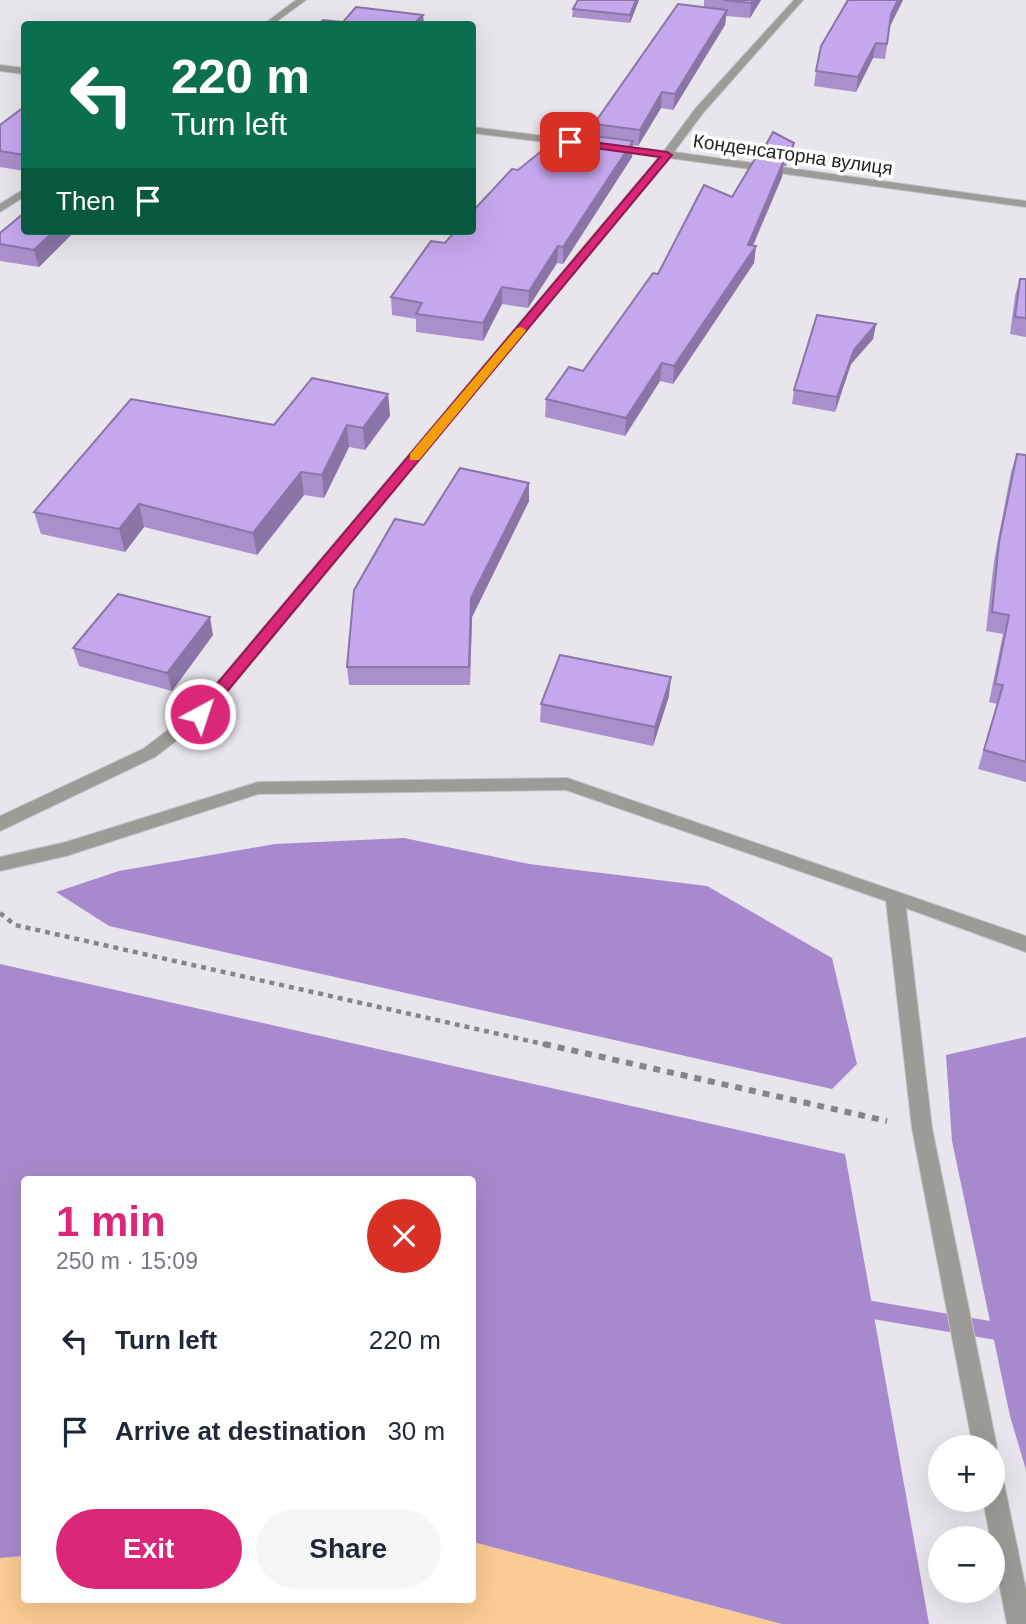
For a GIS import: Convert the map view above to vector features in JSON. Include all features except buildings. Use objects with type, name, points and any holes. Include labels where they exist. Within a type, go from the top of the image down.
[{"type":"street","points":[[272,21],[302,0]]},
{"type":"street","points":[[0,824],[149,753],[200,714],[667,155],[699,111],[799,0]]},
{"type":"street","points":[[0,68],[21,72]]},
{"type":"street","points":[[476,131],[589,145]]},
{"type":"street","name":"Конденсаторна вулиця","points":[[602,146],[1026,204]]},
{"type":"street","points":[[0,209],[21,194]]},
{"type":"street","points":[[0,864],[66,849],[258,788],[566,784],[1026,944]]},
{"type":"street","points":[[895,897],[922,1128],[983,1435]]},
{"type":"street","points":[[998,1512],[1020,1624]]},
{"type":"path","points":[[0,913],[15,925],[922,1128]]},
{"type":"shaded area","points":[[404,838],[529,864],[707,886],[832,958],[857,1064],[832,1089],[109,926],[56,892],[119,871],[275,844]]},
{"type":"shaded area","points":[[0,964],[845,1154],[929,1624],[782,1624],[476,1543],[476,1176],[21,1176],[21,1556],[0,1558]]},
{"type":"shaded area","points":[[1026,1037],[1026,1470],[1010,1416],[952,1141],[946,1055]]},
{"type":"shaded area","points":[[476,1543],[782,1624],[0,1624],[0,1558],[21,1556],[21,1603],[476,1603]]},
{"type":"waterway","points":[[855,1307],[1026,1336]]},
{"type":"slow traffic","points":[[415,457],[521,330]]},
{"type":"route","points":[[200,714],[667,155],[570,142]]}]
